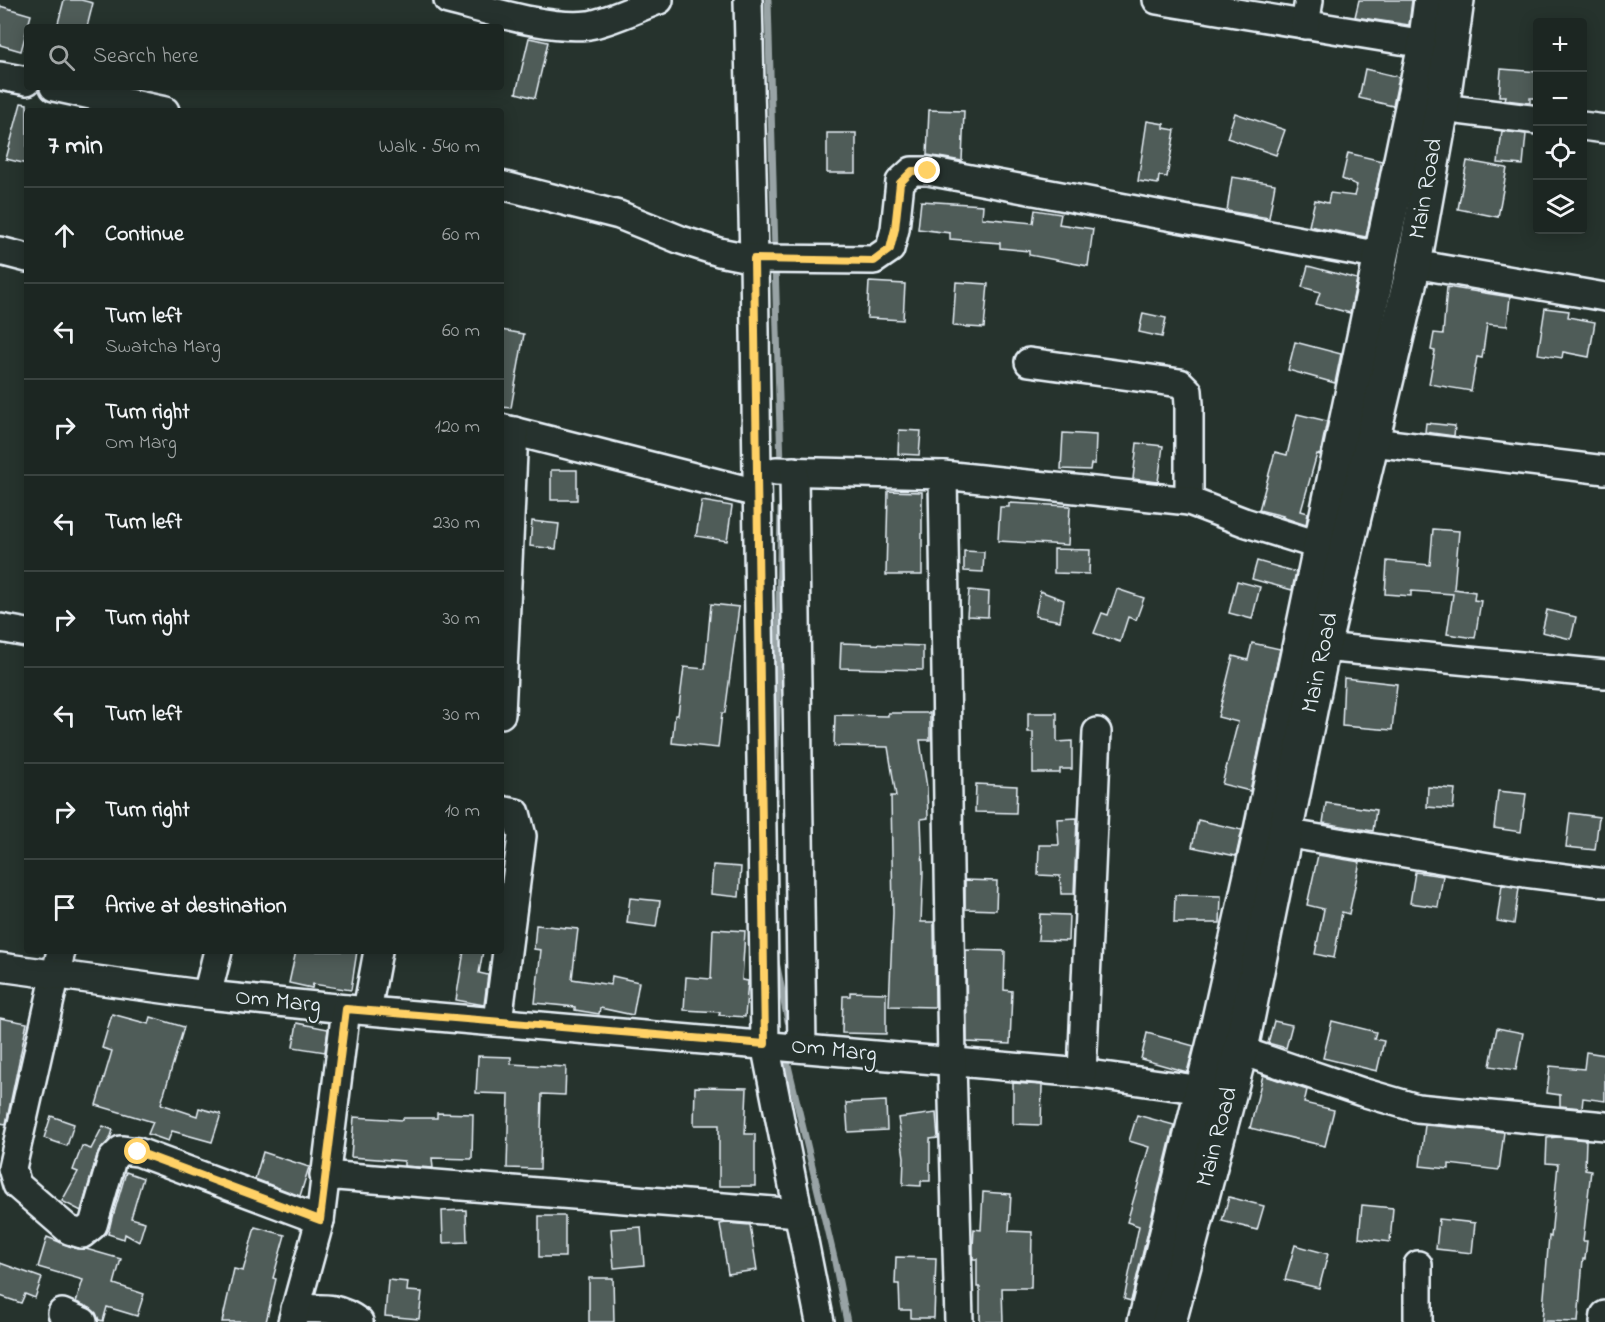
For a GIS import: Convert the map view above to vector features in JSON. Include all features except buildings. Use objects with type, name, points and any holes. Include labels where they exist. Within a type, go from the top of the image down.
[{"type":"main road","name":"Main Road","points":[[1169,1322],[1274,832],[1323,647],[1414,264],[1442,108],[1438,46],[1431,0]]},
{"type":"main road","name":"Main Road","points":[[1274,832],[1321,546],[1381,256],[1438,46],[1457,0]]},
{"type":"main road","name":"Main Road","points":[[1145,1322],[1203,1090],[1228,1046]]},
{"type":"street","points":[[448,0],[547,24],[569,26],[591,25],[659,0]]},
{"type":"street","points":[[748,0],[754,259],[773,475],[802,1048]]},
{"type":"street","points":[[1157,0],[1307,12],[1438,46]]},
{"type":"street","points":[[0,76],[24,80]]},
{"type":"street","points":[[68,90],[151,108]]},
{"type":"street","points":[[1442,108],[1533,119]]},
{"type":"street","points":[[1587,127],[1605,129]]},
{"type":"street","points":[[504,185],[619,215],[681,240],[719,252],[754,259],[874,261],[890,249],[895,229],[900,183],[912,171],[928,171],[1381,256]]},
{"type":"street","points":[[0,252],[24,257]]},
{"type":"street","points":[[1414,264],[1605,297]]},
{"type":"street","points":[[1029,362],[1180,383],[1188,391],[1189,404],[1189,501]]},
{"type":"street","points":[[504,592],[508,429],[773,475],[943,475],[1189,501],[1244,522],[1321,546]]},
{"type":"street","points":[[1373,442],[1605,470]]},
{"type":"street","points":[[773,475],[765,1044],[820,1322]]},
{"type":"street","points":[[943,475],[958,1322]]},
{"type":"street","points":[[0,628],[24,632]]},
{"type":"street","points":[[1323,647],[1605,674]]},
{"type":"street","points":[[1082,1073],[1097,732]]},
{"type":"street","points":[[498,1021],[522,836],[516,813],[504,811]]},
{"type":"street","points":[[1274,832],[1526,873],[1605,883]]},
{"type":"street","points":[[207,994],[217,954]]},
{"type":"street","points":[[359,1322],[342,1311],[333,1309],[293,1315],[320,1220],[324,1175],[357,1009],[377,954]]},
{"type":"street","points":[[59,962],[12,1168],[16,1185],[69,1230],[82,1234],[93,1225],[112,1159],[121,1150],[138,1152],[320,1220]]},
{"type":"street","name":"Om Marg","points":[[0,967],[59,962],[207,994],[1082,1073],[1203,1090]]},
{"type":"street","points":[[1228,1046],[1362,1092],[1417,1108],[1605,1125]]},
{"type":"street","points":[[324,1175],[799,1213]]},
{"type":"street","points":[[1418,1265],[1418,1322]]},
{"type":"street","points":[[1604,1322],[1605,1315]]},
{"type":"waterway","points":[[768,0],[775,252]]},
{"type":"waterway","points":[[775,263],[781,465]]},
{"type":"waterway","points":[[775,804],[781,509]]},
{"type":"waterway","points":[[776,962],[788,1021]]},
{"type":"waterway","points":[[786,1057],[847,1322]]},
{"type":"route","points":[[138,1152],[320,1220],[346,1009],[765,1044],[754,259],[874,261],[890,249],[895,229],[900,183],[912,171],[928,171]]}]
